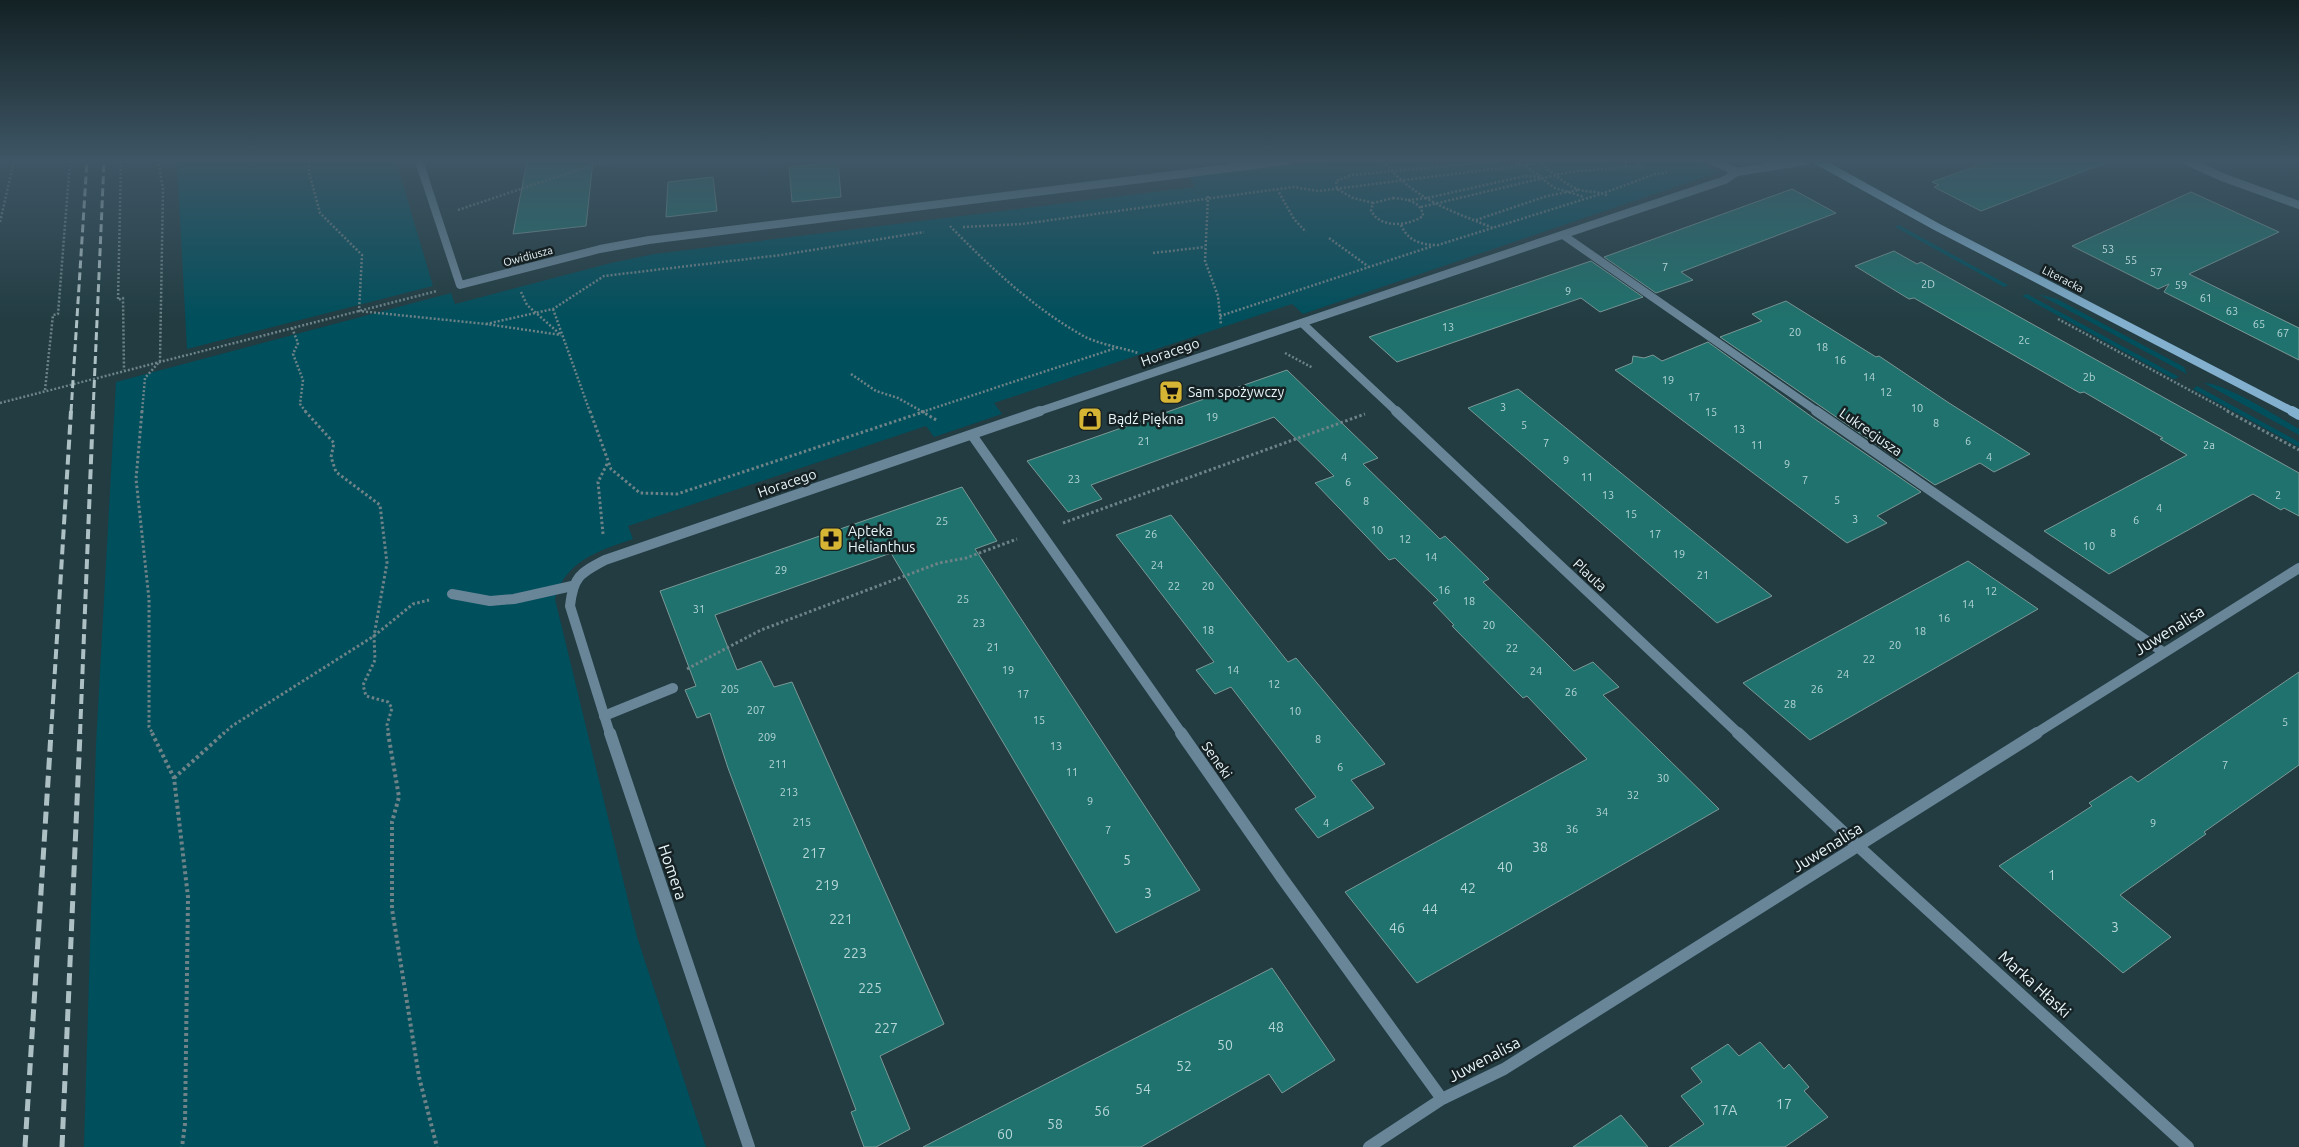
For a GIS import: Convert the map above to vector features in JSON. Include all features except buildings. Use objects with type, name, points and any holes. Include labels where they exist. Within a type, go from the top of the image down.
[{"type":"street","points":[[435,215],[460,285]]},
{"type":"street","name":"Owidiusza","points":[[460,285],[600,249],[649,240],[852,215]]},
{"type":"street","name":"Horacego","points":[[572,586],[586,570],[605,560],[1238,343],[1622,215]]},
{"type":"street","name":"Literacka","points":[[1918,215],[2040,280],[2218,370],[2299,415]]},
{"type":"street","name":"Lukrecjusza","points":[[1563,235],[2163,652]]},
{"type":"street","name":"Plauta","points":[[1302,323],[1859,847]]},
{"type":"street","name":"Seneki","points":[[972,435],[1282,878],[1442,1099]]},
{"type":"street","name":"Juwenalisa","points":[[1369,1147],[1442,1099],[1504,1069],[2299,568]]},
{"type":"street","points":[[452,594],[490,601],[514,599],[572,586]]},
{"type":"street","name":"Homera","points":[[572,586],[570,606],[604,716],[748,1147]]},
{"type":"street","points":[[604,716],[673,688]]},
{"type":"street","name":"Marka Hłaski","points":[[1859,847],[2188,1147]]},
{"type":"path","points":[[45,390],[53,315],[58,314],[66,215]]},
{"type":"path","points":[[120,215],[118,300],[124,298],[124,370]]},
{"type":"path","points":[[163,215],[160,361],[145,378],[136,479],[149,599],[149,727],[174,778],[188,897],[185,1124],[182,1147]]},
{"type":"path","points":[[321,215],[362,256],[359,311]]},
{"type":"path","points":[[436,218],[446,215]]},
{"type":"path","points":[[942,215],[942,219],[991,268],[1035,303],[1081,335],[1175,365]]},
{"type":"path","points":[[941,229],[1022,224],[1090,215]]},
{"type":"path","points":[[1207,215],[1205,261],[1218,296],[1220,324],[1238,343]]},
{"type":"path","points":[[1291,215],[1306,232]]},
{"type":"path","points":[[1374,215],[1376,218],[1389,224],[1401,225],[1419,220],[1422,215]]},
{"type":"path","points":[[1462,215],[1492,227],[1522,249]]},
{"type":"path","points":[[1476,220],[1492,215]]},
{"type":"path","points":[[1220,316],[1530,215]]},
{"type":"path","points":[[1401,225],[1408,237],[1413,241],[1438,245]]},
{"type":"path","points":[[486,324],[536,311],[553,309],[604,276],[781,256],[932,231]]},
{"type":"path","points":[[1329,238],[1370,267]]},
{"type":"path","points":[[1153,252],[1205,247]]},
{"type":"path","points":[[512,272],[527,305],[561,335]]},
{"type":"path","points":[[0,403],[460,285]]},
{"type":"path","points":[[553,309],[611,469],[640,493],[677,494],[1119,347]]},
{"type":"path","points":[[359,311],[486,324],[561,335]]},
{"type":"path","points":[[292,328],[298,343],[293,354],[303,380],[300,404],[313,422],[326,431],[334,444],[330,457],[336,472],[380,505],[387,563],[374,636],[375,660],[363,685],[366,696],[388,702],[392,708],[387,725],[400,796],[392,822],[392,909],[419,1077],[438,1147]]},
{"type":"path","points":[[851,374],[876,391],[898,398],[924,411]]},
{"type":"path","points":[[605,560],[598,482],[608,462]]},
{"type":"path","points":[[174,778],[232,726],[374,636],[413,604],[452,594]]},
{"type":"shaded area","points":[[180,215],[412,215],[433,286],[187,349]]},
{"type":"shaded area","points":[[973,215],[1594,215],[1303,314],[1292,304],[994,403],[1002,414],[934,437],[926,426],[628,526],[633,539],[596,553],[575,566],[566,575],[555,599],[637,937],[706,1147],[84,1147],[96,745],[116,382],[451,293],[455,304],[611,263],[654,254]]},
{"type":"shaded area","points":[[1899,225],[2008,285],[2004,287],[1895,227]]},
{"type":"shaded area","points":[[2027,294],[2179,377],[2174,379],[2022,296]]},
{"type":"shaded area","points":[[2038,294],[2057,299],[2184,367],[2187,374]]},
{"type":"shaded area","points":[[2204,383],[2213,384],[2238,394],[2299,429],[2299,435]]},
{"type":"shaded area","points":[[2197,386],[2299,442],[2299,447],[2193,389]]},
{"type":"railway","points":[[71,412],[84,215]]},
{"type":"railway","points":[[93,412],[102,215]]},
{"type":"railway","points":[[51,734],[71,411]]},
{"type":"railway","points":[[80,734],[93,411]]},
{"type":"railway","points":[[25,1147],[51,733]]},
{"type":"railway","points":[[62,1147],[80,733]]},
{"type":"place","name":"Sam spożywczy","points":[[1171,392]]},
{"type":"place","name":"Bądź Piękna","points":[[1090,419]]},
{"type":"place","name":"Apteka Helianthus","points":[[831,539]]}]
